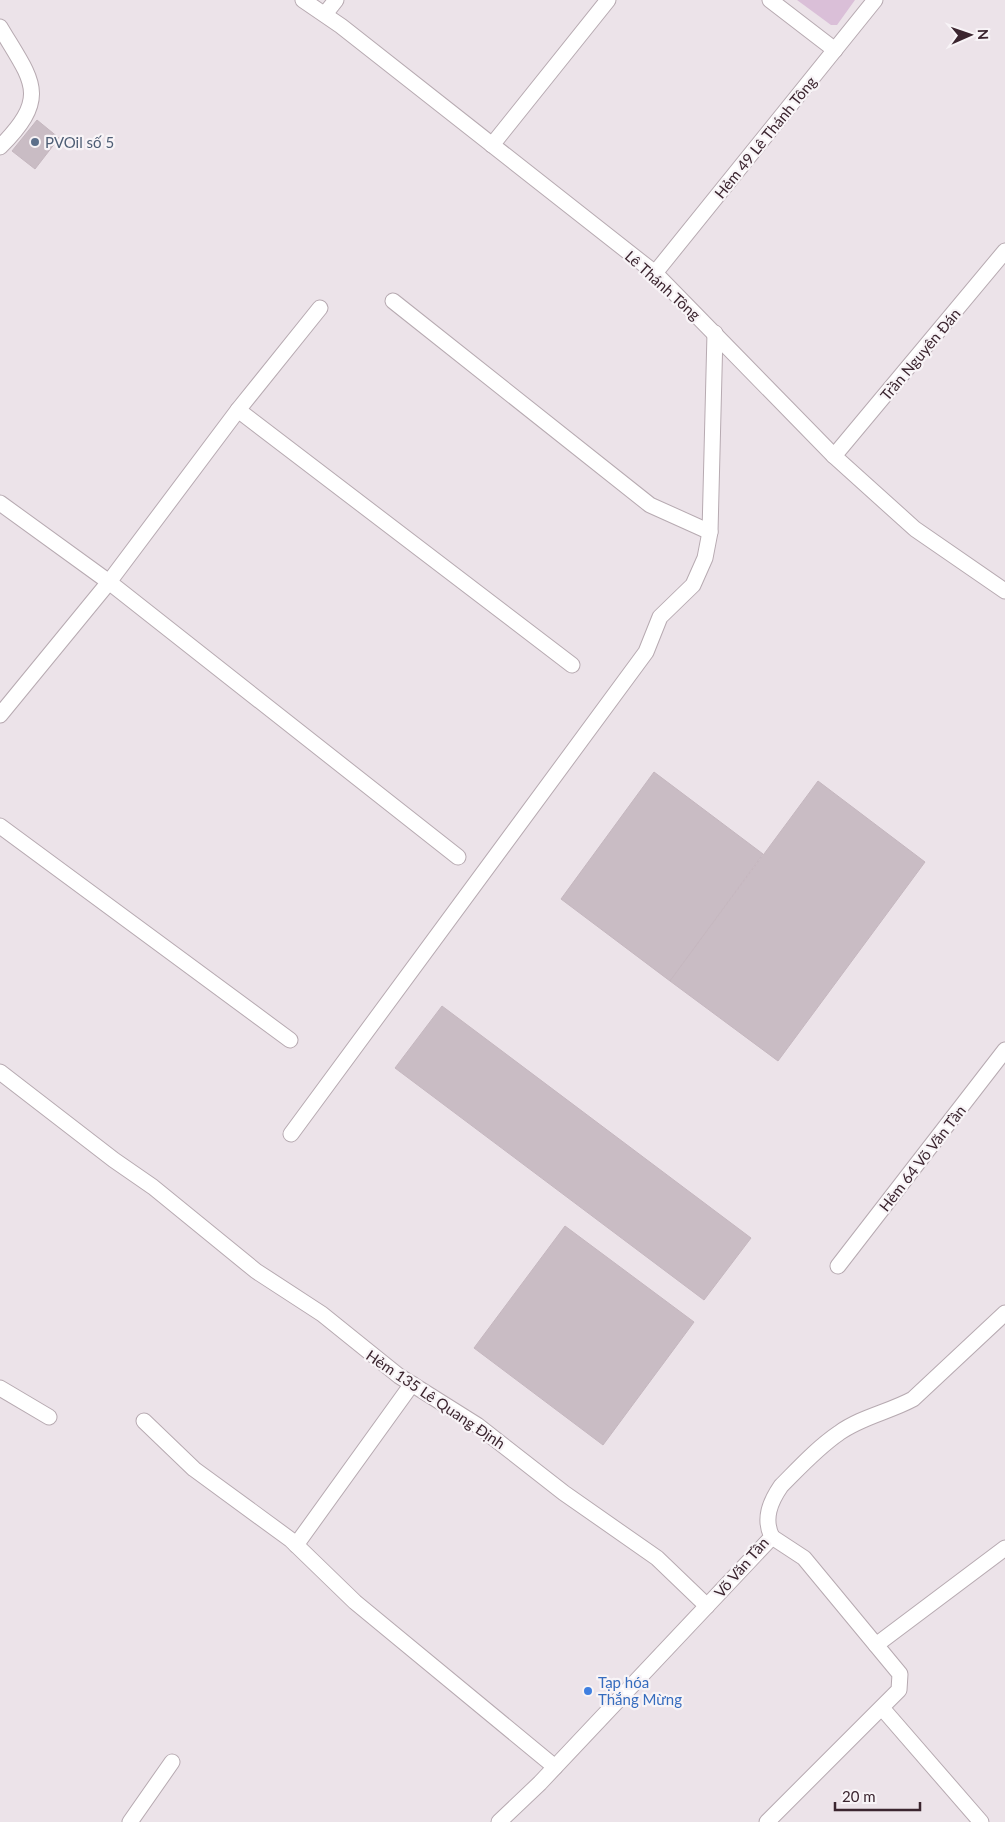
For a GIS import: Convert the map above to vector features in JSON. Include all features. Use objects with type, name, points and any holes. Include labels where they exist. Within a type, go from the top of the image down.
[{"type":"street","name":"Lê Thánh Tông","points":[[303,0],[325,14],[655,273],[834,456],[915,530],[1005,591]]},
{"type":"street","points":[[325,14],[336,0]]},
{"type":"street","points":[[492,145],[608,0]]},
{"type":"street","points":[[770,0],[835,50]]},
{"type":"street","name":"Hẻm 49 Lê Thánh Tông","points":[[655,273],[875,0]]},
{"type":"street","points":[[0,28],[33,88],[28,113],[0,147]]},
{"type":"street","name":"Trần Nguyên Đán","points":[[834,456],[1005,251]]},
{"type":"street","points":[[393,301],[650,505],[710,532]]},
{"type":"street","points":[[0,715],[109,582],[238,410],[320,308]]},
{"type":"street","points":[[291,1134],[646,652],[660,617],[694,585],[705,558],[710,532],[715,333]]},
{"type":"street","points":[[238,410],[572,665]]},
{"type":"street","points":[[0,503],[109,582],[458,857]]},
{"type":"street","points":[[0,826],[290,1040]]},
{"type":"street","name":"Hẻm 64 Võ Văn Tần","points":[[838,1266],[1005,1050]]},
{"type":"street","name":"Hẻm 135 Lê Quang Định","points":[[0,1072],[114,1160],[153,1187],[256,1271],[322,1314],[368,1354],[478,1425],[564,1493],[656,1558],[707,1606]]},
{"type":"street","name":"Võ Văn Tần","points":[[499,1822],[555,1767],[772,1537],[767,1528],[768,1514],[774,1497],[781,1486],[839,1432],[864,1419],[900,1406],[913,1399],[1005,1313]]},
{"type":"street","points":[[296,1544],[412,1384]]},
{"type":"street","points":[[0,1388],[49,1417]]},
{"type":"street","points":[[144,1421],[194,1468],[296,1544],[355,1602],[555,1767]]},
{"type":"street","points":[[767,1822],[899,1690],[900,1674],[804,1558],[772,1537]]},
{"type":"street","points":[[876,1645],[1005,1548]]},
{"type":"street","points":[[882,1708],[981,1822]]},
{"type":"street","points":[[130,1822],[172,1762]]},
{"type":"shaded area","points":[[797,0],[855,0],[837,25],[831,25]]},
{"type":"building","points":[[37,120],[59,138],[35,169],[12,151]]},
{"type":"building","points":[[654,772],[763,854],[670,981],[561,899]]},
{"type":"building","points":[[818,781],[925,862],[778,1061],[670,981]]},
{"type":"building","points":[[442,1006],[751,1238],[704,1300],[395,1068]]},
{"type":"building","points":[[565,1226],[694,1322],[603,1445],[474,1348]]},
{"type":"place","name":"PVOil số 5","points":[[35,142]]},
{"type":"place","name":"Tạp hóa Thắng Mừng","points":[[588,1691]]}]
